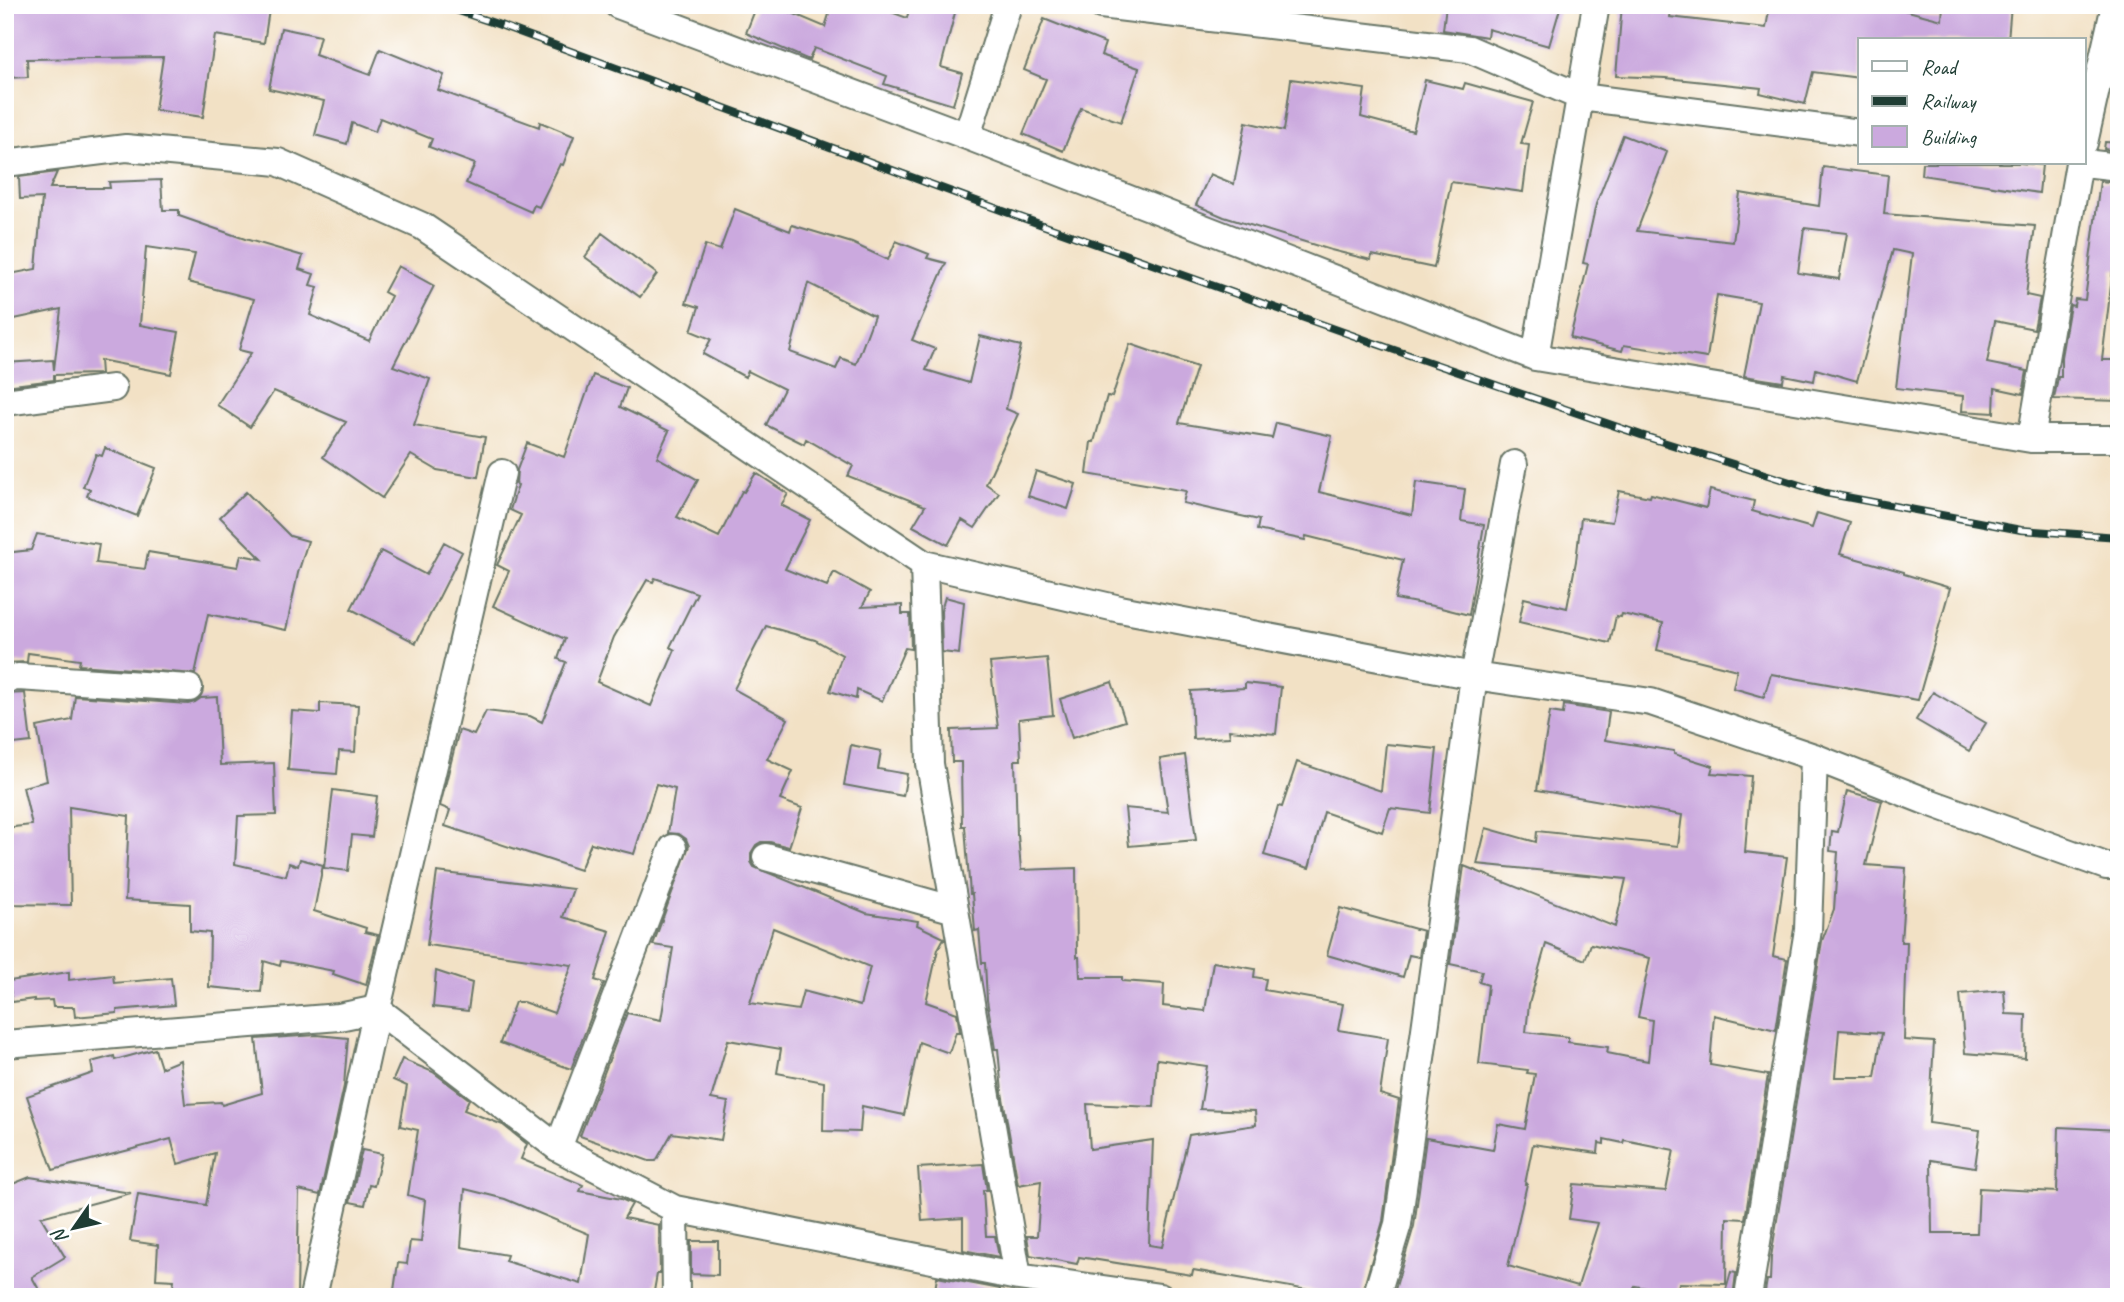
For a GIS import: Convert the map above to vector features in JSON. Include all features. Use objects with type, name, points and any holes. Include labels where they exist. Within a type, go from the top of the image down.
[{"type":"street","points":[[618,5],[967,136],[1535,358],[2031,439],[2119,439]]},
{"type":"street","points":[[967,136],[1008,5]]},
{"type":"street","points":[[1101,5],[1469,49],[1581,97],[1858,133]]},
{"type":"street","points":[[1535,358],[1597,5]]},
{"type":"street","points":[[2086,134],[2115,5]]},
{"type":"street","points":[[5,163],[127,148],[278,162],[422,226],[923,564],[1120,608],[1474,676],[1651,702],[1814,757],[1923,800],[2106,866],[2119,866]]},
{"type":"street","points":[[2086,163],[2119,167]]},
{"type":"street","points":[[2031,439],[2082,164]]},
{"type":"street","points":[[5,402],[113,388]]},
{"type":"street","points":[[1376,1297],[1398,1224],[1474,676],[1514,464]]},
{"type":"street","points":[[313,1297],[502,473]]},
{"type":"street","points":[[923,564],[930,764],[1018,1277]]},
{"type":"street","points":[[5,679],[18,677],[189,688]]},
{"type":"street","points":[[1748,1297],[1808,930],[1814,757]]},
{"type":"street","points":[[558,1148],[673,848]]},
{"type":"street","points":[[766,857],[955,910]]},
{"type":"street","points":[[5,1044],[340,1017],[377,1009],[558,1148],[675,1209],[1018,1277],[1048,1289],[1160,1297]]},
{"type":"street","points":[[675,1209],[676,1297]]},
{"type":"building","points":[[5,5],[235,5],[269,10],[264,43],[215,35],[203,117],[155,110],[163,57],[27,59],[28,77],[5,78]]},
{"type":"building","points":[[757,5],[773,5],[825,27],[832,5],[872,5],[907,18],[910,5],[957,5],[941,67],[962,73],[953,105],[884,84],[887,76],[814,48],[809,60],[746,33]]},
{"type":"building","points":[[1446,5],[1561,5],[1549,46],[1488,29],[1487,37],[1443,30]]},
{"type":"building","points":[[1622,5],[1671,8],[1670,17],[1766,28],[1770,5],[1885,5],[1942,20],[1943,5],[2011,5],[2008,38],[1858,38],[1858,78],[1813,72],[1805,104],[1760,93],[1761,88],[1666,78],[1616,76]]},
{"type":"building","points":[[1044,19],[1105,43],[1101,55],[1139,68],[1121,122],[1081,108],[1063,151],[1023,134],[1046,79],[1024,70]]},
{"type":"building","points":[[281,28],[320,36],[315,55],[370,75],[380,49],[444,75],[438,90],[539,127],[540,122],[574,136],[563,165],[560,164],[539,207],[534,205],[531,212],[466,183],[475,164],[429,147],[432,139],[380,118],[375,132],[352,123],[347,144],[315,135],[324,101],[269,89]]},
{"type":"building","points":[[1291,79],[1365,89],[1361,117],[1413,131],[1425,80],[1463,89],[1465,83],[1533,102],[1521,144],[1529,145],[1523,192],[1451,182],[1434,268],[1372,255],[1371,260],[1331,250],[1224,217],[1196,205],[1210,174],[1234,184],[1246,122],[1284,131]]},
{"type":"building","points":[[1623,135],[1667,152],[1637,231],[1733,242],[1740,193],[1819,206],[1823,167],[1888,175],[1884,214],[2035,226],[2026,295],[2040,298],[2034,329],[1995,321],[1987,363],[2027,371],[2023,394],[1995,388],[1994,413],[1962,411],[1963,396],[1896,388],[1912,254],[1893,250],[1857,381],[1816,369],[1814,381],[1784,375],[1783,382],[1744,376],[1759,302],[1717,295],[1707,358],[1624,345],[1622,351],[1570,338],[1588,264],[1583,263],[1596,204]],"holes":[[[1804,228],[1847,233],[1839,279],[1798,273]]]},
{"type":"building","points":[[2105,142],[2119,143],[2119,151],[2104,149]]},
{"type":"building","points":[[1922,164],[2042,165],[2039,193],[1921,175]]},
{"type":"building","points":[[57,172],[50,188],[110,188],[109,182],[161,180],[163,210],[179,210],[179,216],[303,256],[299,269],[314,274],[310,285],[318,287],[310,315],[369,341],[391,296],[384,292],[398,266],[434,286],[393,366],[430,379],[414,425],[485,437],[478,477],[437,470],[411,455],[382,498],[323,457],[346,422],[274,391],[250,427],[217,405],[251,353],[239,350],[254,299],[188,282],[195,254],[146,247],[140,325],[179,332],[171,374],[100,360],[101,374],[54,375],[54,380],[5,386],[5,363],[53,360],[54,370],[61,309],[5,321],[5,275],[36,269],[42,198],[20,199],[19,177]]},
{"type":"building","points":[[2100,181],[2119,183],[2119,269],[2113,269],[2102,360],[2119,360],[2119,401],[2054,399],[2058,377],[2061,377],[2061,357],[2070,305],[2074,306],[2075,299],[2085,300]]},
{"type":"building","points":[[735,209],[790,231],[792,225],[852,243],[888,260],[896,241],[929,254],[927,258],[946,263],[912,340],[935,349],[926,370],[969,383],[980,336],[1021,346],[1006,409],[1018,414],[986,484],[999,493],[975,528],[962,520],[948,545],[913,526],[925,506],[848,476],[853,466],[806,439],[804,444],[766,425],[784,389],[748,371],[745,377],[703,354],[711,339],[691,331],[699,307],[686,303],[705,245],[720,250]],"holes":[[[808,283],[874,316],[856,364],[841,358],[836,369],[790,352]]]},
{"type":"building","points":[[602,233],[657,274],[640,297],[585,257]]},
{"type":"building","points":[[1130,344],[1197,367],[1179,423],[1272,438],[1276,423],[1332,436],[1319,492],[1412,515],[1416,482],[1465,489],[1461,521],[1484,525],[1469,615],[1395,599],[1403,560],[1306,536],[1305,540],[1257,530],[1259,520],[1183,503],[1186,491],[1087,474],[1091,442],[1094,442],[1107,396],[1112,397]]},
{"type":"building","points":[[593,375],[627,388],[620,407],[669,431],[657,457],[698,480],[677,517],[719,537],[742,491],[744,492],[756,473],[788,494],[781,505],[810,520],[785,569],[827,586],[834,572],[870,592],[862,607],[902,605],[902,614],[910,614],[911,649],[905,648],[882,701],[857,690],[856,699],[830,691],[842,655],[815,640],[766,626],[734,689],[788,719],[767,759],[793,771],[780,800],[802,808],[789,847],[761,842],[751,853],[754,867],[866,913],[918,921],[917,925],[944,938],[938,949],[926,1002],[957,1013],[960,1032],[956,1032],[949,1053],[919,1042],[904,1115],[862,1106],[860,1132],[823,1131],[824,1082],[777,1073],[781,1049],[728,1040],[711,1099],[728,1102],[721,1140],[672,1133],[656,1161],[649,1161],[580,1136],[627,1013],[661,1020],[673,948],[653,945],[689,846],[686,839],[679,834],[668,833],[675,789],[656,784],[634,854],[591,843],[580,870],[445,826],[450,810],[440,806],[459,730],[474,735],[486,711],[530,716],[542,722],[566,662],[558,659],[565,639],[493,606],[509,571],[497,565],[521,515],[510,510],[518,485],[517,470],[527,443],[564,457]],"holes":[[[655,578],[697,593],[670,647],[675,650],[651,706],[597,682],[614,637],[647,580],[653,582]],[[773,928],[870,967],[860,1006],[803,991],[798,1010],[750,1003]]]},
{"type":"building","points":[[105,448],[156,468],[137,516],[87,496],[90,489],[83,487],[96,454],[102,456]]},
{"type":"building","points":[[1036,471],[1076,484],[1068,509],[1028,496]]},
{"type":"building","points":[[1710,490],[1754,501],[1752,511],[1812,528],[1817,513],[1850,523],[1840,554],[1950,588],[1918,700],[1771,674],[1764,697],[1733,688],[1737,670],[1657,650],[1663,623],[1622,614],[1621,617],[1616,616],[1610,643],[1519,622],[1524,598],[1567,608],[1581,518],[1612,522],[1619,491],[1650,497],[1651,494],[1706,508]]},
{"type":"building","points":[[246,492],[290,536],[308,541],[286,630],[208,614],[195,674],[79,665],[80,660],[28,653],[27,662],[5,663],[5,553],[31,550],[37,534],[99,544],[96,563],[145,569],[148,552],[238,567],[241,555],[262,559],[220,517]]},
{"type":"building","points":[[444,542],[462,552],[416,643],[351,609],[381,551],[426,575]]},
{"type":"building","points":[[945,597],[964,602],[959,654],[942,652],[941,611]]},
{"type":"building","points":[[1047,658],[1053,715],[1019,719],[1021,760],[1015,760],[1017,835],[1021,870],[1076,868],[1077,957],[1080,977],[1122,977],[1122,981],[1164,984],[1163,1006],[1205,1011],[1213,962],[1255,969],[1254,977],[1266,979],[1264,990],[1343,1004],[1338,1030],[1388,1038],[1380,1094],[1399,1100],[1383,1221],[1361,1297],[1193,1270],[1192,1275],[1079,1257],[1077,1264],[1030,1255],[1027,1236],[1037,1236],[1041,1181],[1018,1185],[1002,1092],[998,1049],[995,1049],[987,1000],[985,963],[982,963],[979,930],[975,931],[970,894],[965,826],[962,826],[961,762],[952,762],[951,730],[998,728],[990,663]],"holes":[[[1157,1059],[1207,1066],[1200,1109],[1255,1111],[1256,1125],[1189,1135],[1162,1247],[1149,1245],[1153,1140],[1090,1149],[1087,1104],[1154,1107]]]},
{"type":"building","points":[[1112,682],[1125,721],[1072,738],[1060,699]]},
{"type":"building","points":[[1245,683],[1281,687],[1276,734],[1229,730],[1230,737],[1193,739],[1191,691],[1245,688]]},
{"type":"building","points":[[1933,692],[1986,723],[1969,751],[1916,720]]},
{"type":"building","points":[[25,693],[31,742],[5,745],[5,694]]},
{"type":"building","points":[[75,696],[188,704],[201,698],[217,697],[220,765],[274,763],[276,815],[238,816],[235,864],[286,876],[289,863],[298,866],[300,859],[323,865],[314,911],[366,928],[365,932],[378,935],[366,985],[333,974],[334,971],[281,961],[280,966],[264,961],[261,992],[209,987],[210,933],[190,931],[190,904],[125,900],[129,816],[69,807],[71,905],[5,904],[5,828],[32,825],[23,787],[47,781],[37,727],[72,720]]},
{"type":"building","points":[[320,703],[358,705],[355,752],[339,751],[337,774],[288,770],[292,711],[320,713]]},
{"type":"building","points":[[1564,705],[1609,712],[1605,740],[1674,751],[1674,754],[1713,766],[1711,773],[1751,776],[1745,852],[1787,857],[1773,956],[1787,959],[1776,1030],[1714,1015],[1710,1065],[1768,1075],[1745,1219],[1727,1218],[1726,1284],[1679,1283],[1677,1294],[1635,1286],[1631,1297],[1418,1297],[1394,1293],[1414,1226],[1426,1138],[1493,1150],[1498,1124],[1525,1129],[1535,1074],[1527,1073],[1528,1070],[1479,1064],[1488,985],[1479,982],[1482,971],[1450,964],[1464,866],[1615,927],[1626,879],[1477,864],[1486,828],[1536,842],[1537,831],[1678,846],[1682,815],[1537,790],[1550,712],[1563,714]],"holes":[[[1546,944],[1585,960],[1591,944],[1650,958],[1638,1017],[1652,1020],[1648,1061],[1607,1053],[1608,1047],[1568,1042],[1568,1037],[1526,1032],[1529,1004]],[[1604,1139],[1623,1143],[1624,1140],[1674,1150],[1666,1191],[1574,1184],[1569,1219],[1598,1223],[1578,1286],[1508,1266],[1527,1184],[1533,1144],[1598,1153],[1599,1143],[1604,1144]]]},
{"type":"building","points":[[1386,744],[1437,749],[1430,813],[1390,808],[1382,832],[1324,812],[1309,868],[1264,855],[1278,806],[1282,807],[1297,762],[1381,791]]},
{"type":"building","points":[[851,745],[881,751],[878,769],[907,774],[903,796],[844,785]]},
{"type":"building","points":[[1185,755],[1196,840],[1129,846],[1125,808],[1168,812],[1160,759]]},
{"type":"building","points":[[333,790],[377,796],[372,837],[352,835],[348,871],[324,868]]},
{"type":"building","points":[[1847,791],[1882,801],[1866,865],[1906,868],[1901,942],[1907,942],[1904,1040],[1934,1042],[1929,1123],[1980,1130],[1975,1167],[1931,1160],[1932,1233],[1977,1233],[1979,1188],[2057,1192],[2059,1127],[2119,1130],[2119,1297],[1764,1297],[1767,1280],[1770,1280],[1771,1257],[1822,941],[1834,909],[1838,852],[1830,851],[1832,831],[1838,832]],"holes":[[[1839,1030],[1882,1033],[1875,1077],[1835,1077]]]},
{"type":"building","points":[[437,872],[573,889],[563,917],[610,931],[595,980],[604,983],[571,1069],[500,1043],[515,1002],[523,1002],[554,1013],[572,965],[427,945]]},
{"type":"building","points":[[1340,908],[1423,931],[1419,957],[1409,955],[1403,977],[1327,955]]},
{"type":"building","points":[[436,971],[472,983],[468,1011],[433,1007]]},
{"type":"building","points":[[69,972],[69,980],[113,975],[114,983],[171,978],[174,1005],[75,1017],[74,1007],[53,1007],[52,1000],[12,1002],[9,981]]},
{"type":"building","points":[[2004,990],[2006,1014],[2026,1015],[2025,1058],[1965,1053],[1960,994]]},
{"type":"building","points":[[317,1035],[348,1038],[344,1086],[320,1195],[299,1190],[297,1297],[172,1297],[174,1280],[156,1279],[158,1245],[130,1241],[138,1194],[206,1205],[215,1153],[178,1164],[171,1139],[53,1170],[27,1096],[93,1073],[91,1062],[114,1056],[115,1060],[155,1049],[161,1068],[180,1060],[185,1104],[221,1102],[222,1105],[262,1093],[256,1039]]},
{"type":"building","points":[[402,1059],[433,1072],[469,1099],[464,1110],[503,1125],[527,1144],[521,1159],[583,1185],[580,1191],[621,1199],[632,1204],[624,1218],[659,1225],[660,1274],[657,1274],[653,1297],[393,1297],[398,1263],[407,1264],[410,1241],[421,1242],[425,1200],[408,1195],[418,1130],[400,1126],[407,1086],[393,1080]],"holes":[[[465,1189],[505,1199],[589,1234],[581,1284],[505,1261],[507,1255],[461,1247]]]},
{"type":"building","points":[[362,1150],[382,1154],[374,1186],[369,1185],[365,1205],[350,1202]]},
{"type":"building","points":[[983,1164],[987,1190],[983,1190],[986,1236],[995,1236],[999,1257],[963,1250],[963,1218],[922,1221],[918,1168]]},
{"type":"building","points":[[30,1177],[131,1193],[41,1217],[65,1257],[32,1277],[43,1297],[5,1297],[5,1187]]},
{"type":"building","points":[[691,1241],[718,1241],[718,1275],[691,1274]]},
{"type":"building","points":[[1731,1272],[1736,1273],[1733,1297],[1724,1297]]},
{"type":"building","points":[[937,1277],[1000,1289],[999,1297],[934,1297]]},
{"type":"railway","points":[[441,5],[1006,212],[1641,435],[1825,493],[2021,530],[2119,537]]}]
